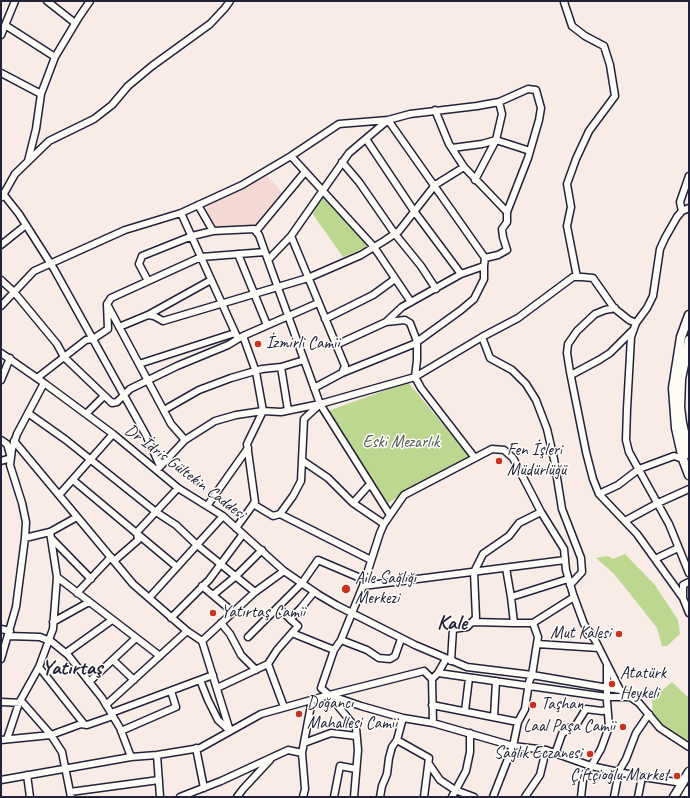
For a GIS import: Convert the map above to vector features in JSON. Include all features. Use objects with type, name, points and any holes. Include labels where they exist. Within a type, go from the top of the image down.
[{"type":"highway","points":[[686,456],[675,417],[673,388],[682,338],[689,315]]},
{"type":"highway","points":[[689,340],[681,379],[680,407],[689,475]]},
{"type":"highway","points":[[674,797],[689,772]]},
{"type":"highway","points":[[685,797],[689,790]]},
{"type":"street","points":[[1,36],[15,1]]},
{"type":"street","points":[[47,1],[75,23]]},
{"type":"street","points":[[28,163],[42,94],[55,57],[90,1]]},
{"type":"street","points":[[230,1],[210,24],[152,66],[128,86],[112,105],[94,119],[49,141],[15,174],[3,193],[19,214],[51,264],[146,435],[159,468],[185,440],[215,421],[236,415],[263,411],[288,410],[320,404],[415,377],[482,337],[518,318],[573,277],[593,278],[615,308],[636,323]]},
{"type":"street","points":[[565,1],[564,2],[572,26],[585,36],[604,46],[610,65],[615,96],[589,131],[576,159],[567,184],[571,207],[567,226],[577,277]]},
{"type":"street","points":[[5,25],[55,57]]},
{"type":"street","points":[[1,73],[42,94]]},
{"type":"street","points":[[1,306],[34,271],[125,230],[181,213],[242,185],[291,156],[339,124],[388,120],[410,114],[499,102],[528,89],[536,90],[542,108],[530,151],[507,212],[507,222],[502,228],[507,250],[498,255],[485,258]]},
{"type":"street","points":[[476,180],[496,140],[502,114],[499,102]]},
{"type":"street","points":[[435,110],[452,148],[464,167],[507,212]]},
{"type":"street","points":[[268,260],[291,236],[349,153],[388,120]]},
{"type":"street","points":[[314,388],[342,373],[417,341],[474,299],[484,279],[485,258],[388,120]]},
{"type":"street","points":[[366,139],[414,211],[461,274]]},
{"type":"street","points":[[452,148],[482,144],[496,140],[530,151]]},
{"type":"street","points":[[291,156],[374,247],[411,302]]},
{"type":"street","points":[[342,162],[359,182],[395,234],[421,266],[436,289]]},
{"type":"street","points":[[148,315],[154,316],[163,321],[308,278],[361,254],[399,231],[435,185],[464,167]]},
{"type":"street","points":[[256,231],[305,172]]},
{"type":"street","points":[[682,211],[680,202],[689,176]]},
{"type":"street","points":[[198,205],[213,232]]},
{"type":"street","points":[[689,208],[682,211],[677,217],[660,249],[653,296],[647,308],[636,323],[632,337],[626,440],[629,452],[669,524],[689,572]]},
{"type":"street","points":[[181,213],[221,304],[235,333],[240,337],[256,372],[263,411],[247,444],[255,502],[236,528]]},
{"type":"street","points":[[1,245],[26,225]]},
{"type":"street","points":[[148,281],[139,264],[142,256],[192,236],[213,232],[254,229],[259,236],[320,404],[390,515]]},
{"type":"street","points":[[291,236],[345,366],[342,373]]},
{"type":"street","points":[[37,378],[86,340],[93,339],[108,329],[107,304],[111,298],[201,257],[265,252]]},
{"type":"street","points":[[238,254],[253,294],[267,325]]},
{"type":"street","points":[[336,345],[386,322],[402,307],[461,274],[484,266]]},
{"type":"street","points":[[325,318],[373,295],[395,279]]},
{"type":"street","points":[[1,280],[14,292],[57,344],[64,357],[112,403],[117,402],[130,389],[177,366],[228,345],[240,337],[318,303]]},
{"type":"street","points":[[119,327],[148,315],[211,280]]},
{"type":"street","points":[[107,304],[171,424],[185,440]]},
{"type":"street","points":[[615,308],[595,314],[577,331],[568,344],[567,353],[588,459],[593,479],[599,494],[637,534],[683,598],[689,613]]},
{"type":"street","points":[[386,322],[405,320],[410,323],[417,341],[415,377],[421,388],[475,458]]},
{"type":"street","points":[[571,375],[610,353],[634,330]]},
{"type":"street","points":[[139,364],[235,333]]},
{"type":"street","points":[[482,337],[490,358],[512,370],[526,384],[536,400],[554,459],[562,508],[581,558],[582,572],[569,582],[512,597]]},
{"type":"street","name":"Dr İdris Gültekin Caddesi","points":[[1,353],[10,358],[159,468],[178,488],[223,516],[284,570],[314,592],[352,614],[448,660],[467,667],[532,675],[620,690]]},
{"type":"street","points":[[1,380],[10,358]]},
{"type":"street","points":[[164,410],[198,390],[231,378],[256,372],[262,369],[281,367],[304,360]]},
{"type":"street","points":[[281,367],[288,410]]},
{"type":"street","points":[[1,659],[16,607],[26,522],[22,503],[10,465],[11,458],[14,441],[17,434],[44,383]]},
{"type":"street","points":[[86,414],[104,396]]},
{"type":"street","points":[[253,504],[273,516],[280,514],[293,496],[301,481],[304,419],[320,404]]},
{"type":"street","points":[[28,413],[66,440],[156,512],[176,525],[254,592]]},
{"type":"street","points":[[59,495],[112,434]]},
{"type":"street","points":[[1,440],[6,444],[11,458]]},
{"type":"street","points":[[14,441],[133,584],[171,618],[202,641],[230,731]]},
{"type":"street","points":[[207,506],[248,448]]},
{"type":"street","points":[[354,797],[358,750],[356,728],[322,688],[334,650],[341,640],[352,614],[384,524],[404,495],[492,449],[504,450],[514,458],[541,512],[564,549],[569,582],[584,624],[595,640],[620,690],[639,703],[660,728],[687,745]]},
{"type":"street","points":[[599,494],[618,485],[639,469],[674,456],[686,456]]},
{"type":"street","points":[[1,462],[11,458]]},
{"type":"street","points":[[303,461],[328,478],[353,502],[384,524]]},
{"type":"street","points":[[72,480],[177,567]]},
{"type":"street","points":[[353,502],[370,484]]},
{"type":"street","points":[[77,593],[113,559],[138,540],[137,532],[178,488]]},
{"type":"street","points":[[625,521],[658,503],[689,489]]},
{"type":"street","points":[[433,723],[432,679],[448,660],[453,628],[467,627],[476,618],[474,572],[484,554],[510,536],[519,523],[541,512]]},
{"type":"street","points":[[280,514],[372,560]]},
{"type":"street","points":[[149,598],[223,516]]},
{"type":"street","points":[[25,538],[51,535],[77,517]]},
{"type":"street","points":[[171,618],[221,564],[243,534]]},
{"type":"street","points":[[51,535],[56,578],[53,629],[39,667],[19,703],[4,740],[51,735],[80,724],[87,725],[213,675]]},
{"type":"street","points":[[51,535],[91,579]]},
{"type":"street","points":[[655,559],[678,548]]},
{"type":"street","points":[[213,595],[236,576],[262,550]]},
{"type":"street","points":[[248,637],[302,583],[318,560],[364,583],[474,572],[565,560]]},
{"type":"street","points":[[506,568],[512,597],[514,623]]},
{"type":"street","points":[[202,641],[254,592],[284,570]]},
{"type":"street","points":[[56,578],[160,656]]},
{"type":"street","points":[[683,598],[683,585],[689,582]]},
{"type":"street","points":[[202,586],[233,612]]},
{"type":"street","points":[[290,619],[314,592]]},
{"type":"street","points":[[472,622],[533,623],[574,597]]},
{"type":"street","points":[[53,622],[89,602]]},
{"type":"street","points":[[217,688],[268,664],[277,650],[298,626],[278,607]]},
{"type":"street","points":[[66,653],[112,620]]},
{"type":"street","points":[[221,623],[230,634],[241,655],[256,670]]},
{"type":"street","points":[[493,797],[513,746],[518,722],[525,709],[538,637],[533,623]]},
{"type":"street","points":[[1,629],[9,633],[40,637],[49,641],[66,653],[90,682],[112,714],[121,731],[131,757]]},
{"type":"street","points":[[106,705],[187,631]]},
{"type":"street","points":[[292,632],[334,650]]},
{"type":"street","points":[[90,682],[136,638]]},
{"type":"street","points":[[341,640],[367,650],[379,658],[390,659],[395,656],[401,638]]},
{"type":"street","points":[[537,644],[599,648]]},
{"type":"street","points":[[113,660],[134,680]]},
{"type":"street","points":[[268,664],[284,708]]},
{"type":"street","points":[[581,797],[583,780],[605,739],[609,727],[607,664]]},
{"type":"street","points":[[39,667],[84,724]]},
{"type":"street","points":[[1,780],[131,757],[157,755],[200,748],[261,714],[424,671],[432,679]]},
{"type":"street","points":[[438,673],[607,696],[630,697]]},
{"type":"street","points":[[465,711],[469,678]]},
{"type":"street","points":[[200,680],[218,720],[230,731]]},
{"type":"street","points":[[494,717],[496,681]]},
{"type":"street","points":[[121,731],[176,707],[171,691]]},
{"type":"street","points":[[329,695],[403,718],[433,723],[513,746],[546,750],[590,766],[642,777],[683,783]]},
{"type":"street","points":[[303,797],[302,753],[312,700]]},
{"type":"street","points":[[1,702],[23,703],[51,735],[62,752],[70,795],[159,780]]},
{"type":"street","points":[[432,705],[518,722]]},
{"type":"street","points":[[556,754],[562,734],[569,728],[576,725],[586,709],[602,711],[608,710]]},
{"type":"street","points":[[614,797],[619,771],[636,733],[649,714]]},
{"type":"street","points":[[380,797],[382,786],[387,774],[392,747],[397,740],[403,718]]},
{"type":"street","points":[[304,742],[331,733],[356,736]]},
{"type":"street","points":[[452,797],[466,771],[470,752],[470,733]]},
{"type":"street","points":[[397,740],[430,758],[424,797]]},
{"type":"street","points":[[196,748],[204,788]]},
{"type":"street","points":[[180,797],[273,758],[288,750],[302,753]]},
{"type":"street","points":[[525,797],[540,775],[546,750]]},
{"type":"street","points":[[157,755],[160,797]]},
{"type":"street","points":[[237,797],[273,758]]},
{"type":"street","points":[[429,764],[440,780],[456,790],[474,797]]},
{"type":"street","points":[[334,797],[340,766],[356,769]]},
{"type":"street","points":[[27,775],[30,797]]},
{"type":"street","points":[[638,797],[642,777]]},
{"type":"street","points":[[241,791],[246,797]]},
{"type":"shaded area","points":[[266,175],[286,196],[258,227],[216,229],[205,206]]},
{"type":"green space","points":[[323,197],[369,246],[343,257],[312,213]]},
{"type":"green space","name":"Eski Mezarlık","points":[[408,382],[469,456],[388,503],[328,411]]},
{"type":"green space","points":[[625,554],[655,585],[678,620],[680,634],[667,646],[662,646],[657,628],[635,600],[614,574],[596,558],[608,556],[613,559]]},
{"type":"green space","points":[[672,682],[689,698],[689,740],[681,740],[663,726],[653,715],[652,699]]},
{"type":"place","name":"İzmirli Camii","points":[[258,344]]},
{"type":"place","name":"Fen İşleri Müdürlüğü","points":[[499,461]]},
{"type":"place","name":"Aile Sağlığı Merkezi","points":[[346,589]]},
{"type":"place","name":"Yatırtaş Camii","points":[[213,613]]},
{"type":"place","name":"Mut Kalesi","points":[[619,634]]},
{"type":"place","name":"Atatürk Heykeli","points":[[612,684]]},
{"type":"place","name":"Taşhan","points":[[533,705]]},
{"type":"place","name":"Doğancı Mahallesi Camii","points":[[299,714]]},
{"type":"place","name":"Laal Paşa Camii","points":[[623,727]]},
{"type":"place","name":"Sağlık Eczanesi","points":[[590,754]]},
{"type":"place","name":"Çiftçioğlu Market","points":[[677,776]]},
{"type":"district","name":"Kale","points":[[452,623]]},
{"type":"district","name":"Yatırtaş","points":[[72,668]]}]
